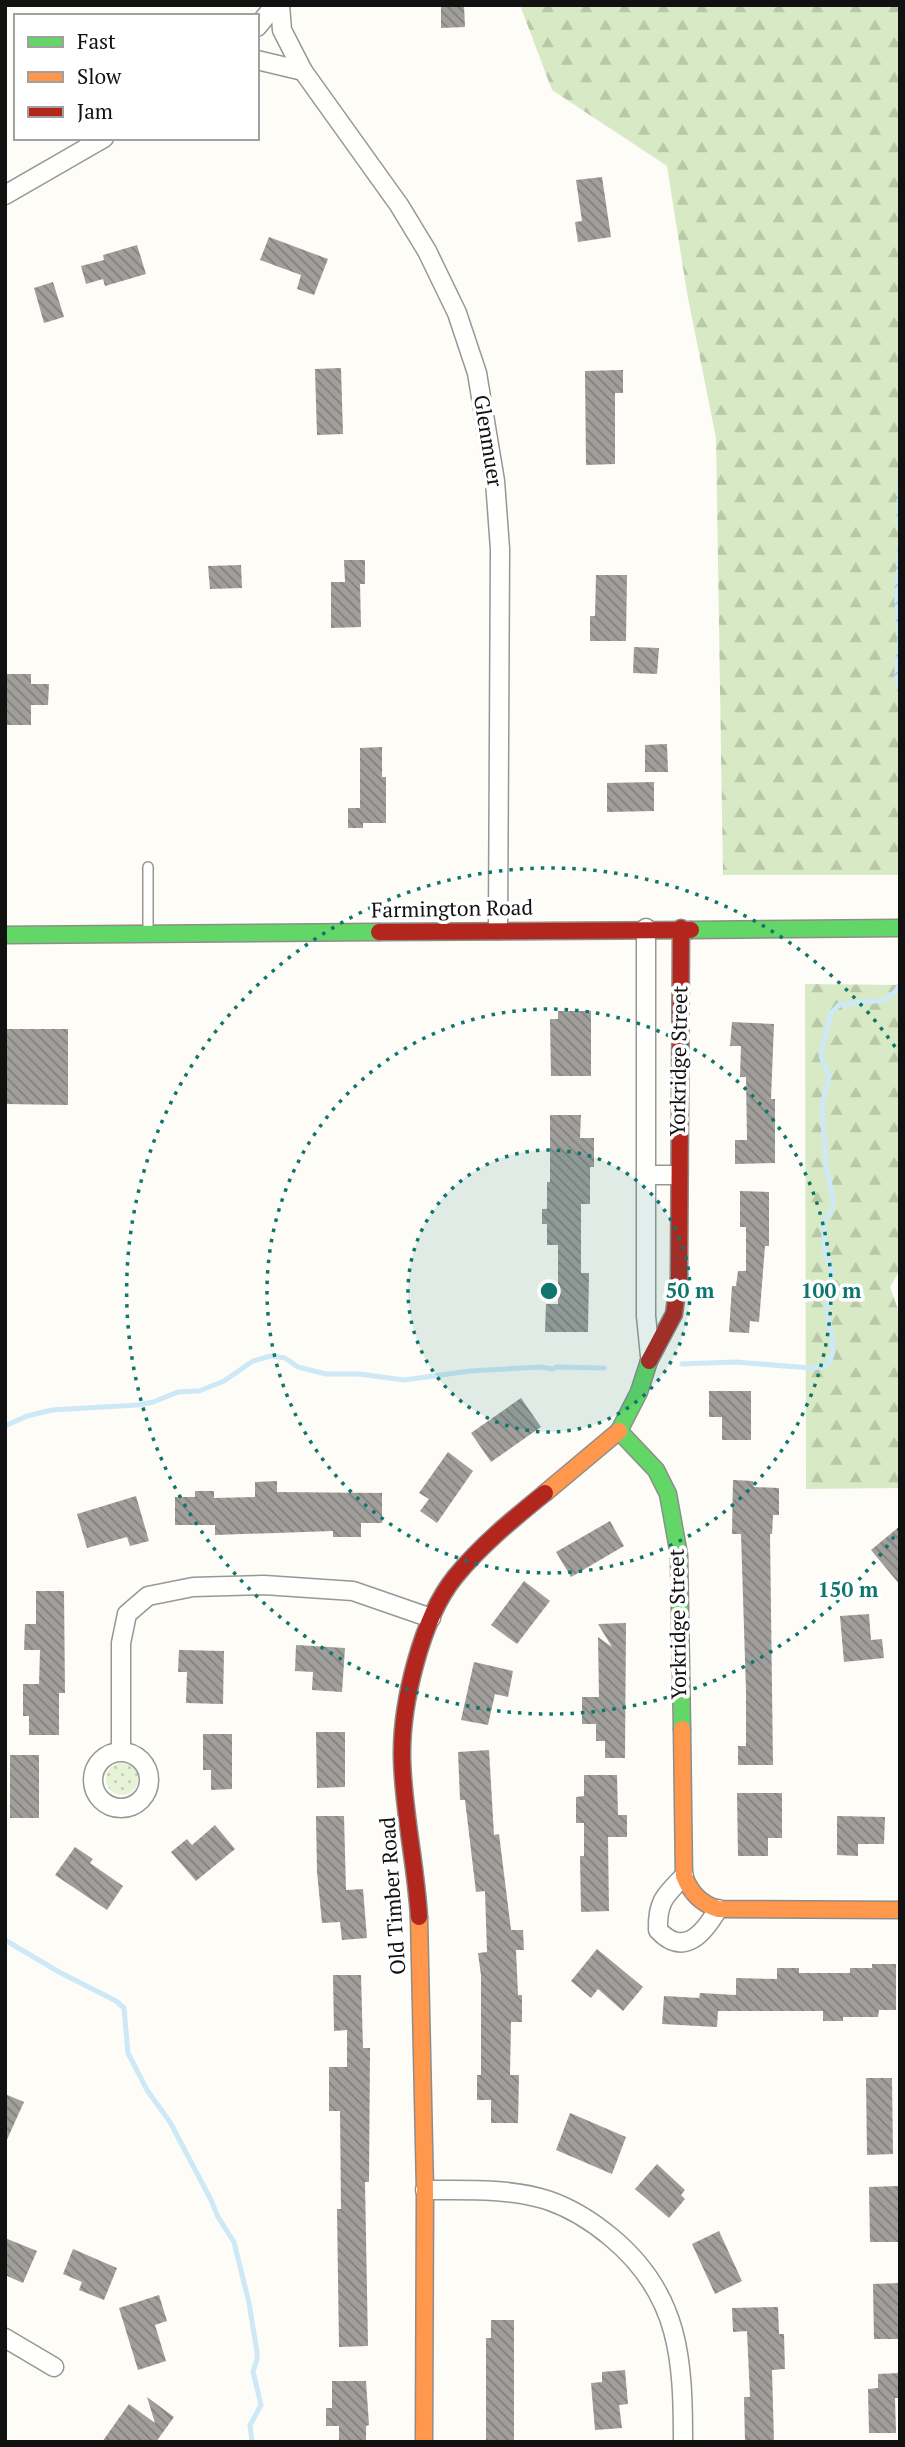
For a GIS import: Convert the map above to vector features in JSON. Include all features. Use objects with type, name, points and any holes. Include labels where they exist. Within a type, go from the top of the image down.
[{"type":"street","points":[[259,25],[277,5]]},
{"type":"street","name":"Glenmuer","points":[[277,5],[282,30],[303,71],[399,205],[427,251],[457,313],[477,373],[497,494],[500,549],[498,930]]},
{"type":"street","points":[[259,60],[303,71]]},
{"type":"street","points":[[5,195],[101,140]]},
{"type":"street","name":"Yorkridge Street","points":[[646,928],[646,1316],[650,1356]]},
{"type":"street","name":"Yorkridge Street","points":[[681,928],[678,1277],[674,1314],[650,1356],[639,1392],[619,1431],[656,1470],[668,1494],[676,1529],[680,1560],[684,1876]]},
{"type":"street","name":"Farmington Road","points":[[5,934],[900,928]]},
{"type":"street","points":[[646,1175],[678,1175]]},
{"type":"street","name":"Old Timber Road","points":[[425,2442],[425,2190],[419,1914],[402,1758],[407,1695],[431,1618],[454,1578],[494,1535],[619,1431]]},
{"type":"street","points":[[121,1751],[121,1643],[127,1614],[148,1596],[193,1587],[264,1585],[353,1591],[431,1618]]},
{"type":"street","points":[[718,1909],[707,1927],[693,1940],[681,1942],[667,1939],[658,1930],[657,1911],[664,1896],[684,1876],[697,1899],[706,1906],[718,1909],[900,1910]]},
{"type":"street","points":[[425,2190],[491,2191],[550,2201],[587,2219],[622,2247],[655,2287],[673,2328],[683,2383],[683,2442]]},
{"type":"street","points":[[5,2338],[54,2367]]},
{"type":"lane","points":[[148,867],[148,933]]},
{"type":"green space","points":[[520,5],[900,5],[900,875],[723,875],[716,438],[687,293],[667,166],[552,90]]},
{"type":"green space","points":[[805,984],[900,985],[900,1270],[890,1287],[900,1315],[900,1488],[806,1489]]},
{"type":"green space","points":[[122,1763],[133,1768],[138,1779],[133,1790],[122,1795],[111,1790],[106,1779],[111,1768]]},
{"type":"water","points":[[900,437],[900,704],[894,676],[897,640],[894,595]]},
{"type":"building","points":[[441,5],[464,5],[465,27],[441,28]]},
{"type":"building","points":[[602,177],[611,237],[578,242],[575,222],[582,221],[576,180]]},
{"type":"building","points":[[269,237],[328,259],[314,295],[297,289],[301,275],[260,260]]},
{"type":"building","points":[[137,245],[146,274],[105,286],[103,279],[86,284],[81,266],[104,260],[103,255]]},
{"type":"building","points":[[53,282],[64,317],[44,323],[34,288]]},
{"type":"building","points":[[341,368],[343,434],[317,435],[315,369]]},
{"type":"building","points":[[623,370],[623,393],[615,393],[615,464],[586,465],[585,371]]},
{"type":"building","points":[[344,560],[365,560],[365,584],[360,584],[361,627],[331,628],[331,582],[345,582]]},
{"type":"building","points":[[241,565],[242,588],[210,589],[208,566]]},
{"type":"building","points":[[596,575],[627,575],[626,641],[590,641],[590,616],[595,616]]},
{"type":"building","points":[[634,647],[659,648],[657,674],[633,673]]},
{"type":"building","points":[[5,674],[31,674],[31,684],[49,684],[48,705],[31,705],[31,725],[5,725]]},
{"type":"building","points":[[667,744],[668,772],[645,772],[645,745]]},
{"type":"building","points":[[382,747],[382,777],[386,777],[386,823],[363,823],[363,828],[348,828],[348,808],[360,808],[360,748]]},
{"type":"building","points":[[654,782],[654,811],[607,812],[607,783]]},
{"type":"building","points":[[558,1011],[591,1011],[591,1076],[551,1076],[550,1019],[558,1019]]},
{"type":"building","points":[[732,1022],[774,1024],[771,1099],[775,1099],[775,1163],[735,1164],[735,1140],[747,1140],[746,1077],[740,1077],[741,1046],[730,1046]]},
{"type":"building","points":[[5,1029],[68,1029],[68,1105],[5,1104]]},
{"type":"building","points":[[550,1115],[581,1115],[580,1138],[594,1138],[594,1167],[590,1167],[590,1204],[581,1204],[581,1273],[589,1273],[588,1332],[545,1332],[546,1304],[558,1304],[558,1245],[547,1245],[547,1224],[542,1224],[542,1209],[547,1209],[547,1182],[550,1182]]},
{"type":"building","points":[[740,1191],[769,1192],[769,1246],[765,1246],[759,1322],[750,1321],[749,1333],[729,1332],[732,1286],[736,1286],[738,1271],[746,1271],[746,1227],[740,1227]]},
{"type":"building","points":[[709,1391],[751,1391],[751,1440],[722,1440],[722,1417],[709,1417]]},
{"type":"building","points":[[521,1398],[541,1427],[491,1462],[471,1433]]},
{"type":"building","points":[[448,1452],[473,1471],[437,1523],[420,1511],[429,1499],[419,1493]]},
{"type":"building","points":[[733,1480],[753,1481],[754,1487],[779,1488],[779,1515],[773,1515],[770,1534],[773,1765],[738,1765],[738,1746],[746,1746],[746,1691],[741,1534],[732,1534]]},
{"type":"building","points":[[277,1481],[277,1492],[382,1493],[382,1523],[361,1523],[361,1537],[333,1537],[333,1531],[215,1535],[215,1525],[175,1525],[175,1497],[195,1497],[195,1491],[214,1491],[214,1498],[255,1497],[255,1482]]},
{"type":"building","points":[[136,1496],[149,1541],[130,1546],[127,1537],[87,1548],[77,1514]]},
{"type":"building","points":[[610,1521],[624,1546],[571,1577],[556,1552]]},
{"type":"building","points":[[900,1526],[900,1585],[871,1550]]},
{"type":"building","points":[[524,1581],[550,1601],[517,1644],[491,1625]]},
{"type":"building","points":[[36,1591],[64,1591],[65,1693],[59,1693],[59,1735],[29,1735],[29,1716],[23,1716],[23,1684],[39,1684],[40,1650],[24,1650],[25,1624],[36,1624]]},
{"type":"building","points":[[869,1614],[871,1640],[882,1639],[884,1658],[844,1662],[840,1616]]},
{"type":"building","points":[[626,1623],[625,1758],[605,1758],[605,1741],[596,1741],[596,1724],[582,1724],[582,1697],[599,1697],[598,1637],[612,1647],[598,1624]]},
{"type":"building","points":[[296,1645],[345,1648],[342,1692],[312,1690],[313,1672],[295,1671]]},
{"type":"building","points":[[179,1650],[224,1651],[223,1704],[186,1703],[187,1672],[178,1672]]},
{"type":"building","points":[[474,1662],[513,1671],[508,1697],[495,1694],[488,1725],[461,1720]]},
{"type":"building","points":[[316,1732],[345,1732],[345,1787],[317,1788]]},
{"type":"building","points":[[203,1734],[232,1734],[232,1789],[211,1790],[211,1770],[203,1770]]},
{"type":"building","points":[[489,1750],[494,1835],[499,1834],[511,1930],[523,1930],[524,1950],[516,1950],[518,1995],[522,1995],[522,2022],[511,2022],[510,2075],[519,2075],[518,2123],[491,2123],[491,2100],[477,2100],[477,2075],[481,2075],[481,1975],[478,1953],[487,1952],[485,1891],[476,1892],[465,1800],[460,1800],[458,1752]]},
{"type":"building","points":[[10,1755],[39,1755],[39,1818],[10,1818]]},
{"type":"building","points":[[584,1775],[617,1775],[618,1815],[627,1815],[627,1837],[608,1837],[609,1911],[581,1912],[580,1856],[584,1856],[584,1823],[576,1823],[576,1797],[584,1796]]},
{"type":"building","points":[[737,1793],[782,1793],[782,1838],[768,1838],[768,1856],[738,1856]]},
{"type":"building","points":[[316,1816],[344,1816],[346,1890],[363,1889],[367,1938],[342,1940],[340,1922],[322,1923],[317,1872]]},
{"type":"building","points":[[837,1816],[885,1817],[884,1844],[858,1844],[858,1856],[837,1855]]},
{"type":"building","points":[[215,1825],[235,1849],[196,1881],[171,1852],[187,1839],[192,1845]]},
{"type":"building","points":[[75,1847],[93,1859],[90,1863],[123,1886],[107,1910],[55,1875]]},
{"type":"building","points":[[597,1949],[643,1987],[623,2011],[598,1989],[591,1998],[571,1981]]},
{"type":"building","points":[[872,1964],[896,1964],[896,2010],[879,2010],[878,2017],[843,2017],[843,2021],[823,2021],[823,2011],[718,2011],[717,2027],[662,2024],[664,1996],[699,1998],[700,1993],[736,1995],[736,1978],[777,1979],[777,1968],[799,1968],[799,1973],[850,1973],[850,1968],[872,1968]]},
{"type":"building","points":[[333,1975],[361,1975],[363,2048],[370,2048],[369,2182],[365,2182],[368,2346],[339,2347],[337,2209],[341,2209],[340,2111],[329,2111],[329,2067],[347,2067],[347,2030],[334,2031]]},
{"type":"building","points":[[866,2078],[892,2078],[893,2154],[867,2155]]},
{"type":"building","points":[[5,2094],[24,2102],[5,2144]]},
{"type":"building","points":[[570,2113],[626,2137],[612,2174],[556,2150]]},
{"type":"building","points":[[657,2164],[685,2190],[681,2195],[685,2199],[669,2218],[635,2189]]},
{"type":"building","points":[[898,2186],[899,2242],[870,2242],[869,2187]]},
{"type":"building","points":[[719,2231],[742,2281],[715,2294],[692,2244]]},
{"type":"building","points":[[5,2238],[37,2251],[23,2283],[5,2275]]},
{"type":"building","points":[[73,2249],[117,2268],[104,2300],[79,2290],[82,2282],[63,2274]]},
{"type":"building","points":[[900,2283],[900,2339],[874,2339],[873,2284]]},
{"type":"building","points":[[159,2295],[167,2321],[155,2325],[166,2361],[138,2370],[119,2308]]},
{"type":"building","points":[[778,2307],[779,2334],[784,2334],[785,2369],[772,2370],[774,2442],[745,2442],[744,2397],[750,2397],[747,2331],[733,2332],[732,2308]]},
{"type":"building","points":[[491,2320],[514,2320],[514,2442],[486,2442],[486,2338],[491,2338]]},
{"type":"building","points":[[625,2370],[628,2404],[619,2405],[622,2428],[595,2430],[591,2383],[602,2382],[602,2372]]},
{"type":"building","points":[[900,2373],[900,2398],[895,2398],[896,2433],[869,2433],[868,2389],[878,2388],[878,2374]]},
{"type":"building","points":[[332,2381],[366,2381],[369,2425],[366,2426],[366,2442],[339,2442],[339,2426],[326,2426],[326,2408],[332,2408]]},
{"type":"building","points":[[147,2397],[174,2417],[156,2442],[102,2442],[129,2404],[155,2423]]},
{"type":"waterway","points":[[682,1364],[735,1362],[811,1368],[829,1363],[833,1352],[827,1295],[832,1272],[825,1254],[824,1222],[833,1207],[833,1198],[826,1166],[822,1106],[829,1076],[821,1056],[823,1045],[831,1013],[839,1005],[884,1000],[895,992],[900,984]]},
{"type":"waterway","points":[[5,1426],[27,1416],[52,1410],[138,1405],[178,1392],[199,1391],[224,1381],[253,1361],[271,1356],[285,1358],[298,1367],[326,1374],[359,1374],[404,1380],[470,1371],[540,1367],[604,1368]]},
{"type":"waterway","points":[[5,1940],[116,2001],[124,2008],[128,2053],[147,2090],[170,2122],[218,2217],[234,2242],[249,2303],[257,2352],[253,2371],[261,2405],[250,2425],[252,2442]]},
{"type":"traffic: fast","points":[[691,930],[900,928]]},
{"type":"traffic: fast","points":[[5,935],[379,932]]},
{"type":"traffic: fast","points":[[649,1361],[639,1392],[619,1431],[656,1470],[668,1494],[679,1555],[682,1729]]},
{"type":"traffic: slow","points":[[545,1493],[619,1431]]},
{"type":"traffic: slow","points":[[682,1729],[684,1876],[701,1900],[718,1909],[900,1910]]},
{"type":"traffic: slow","points":[[419,1917],[425,2190],[424,2442]]},
{"type":"traffic: jam","points":[[649,1361],[674,1314],[679,1277],[681,928]]},
{"type":"traffic: jam","points":[[379,932],[691,930]]},
{"type":"traffic: jam","points":[[419,1917],[402,1758],[405,1713],[415,1663],[432,1616],[455,1577],[486,1543],[545,1493]]}]
